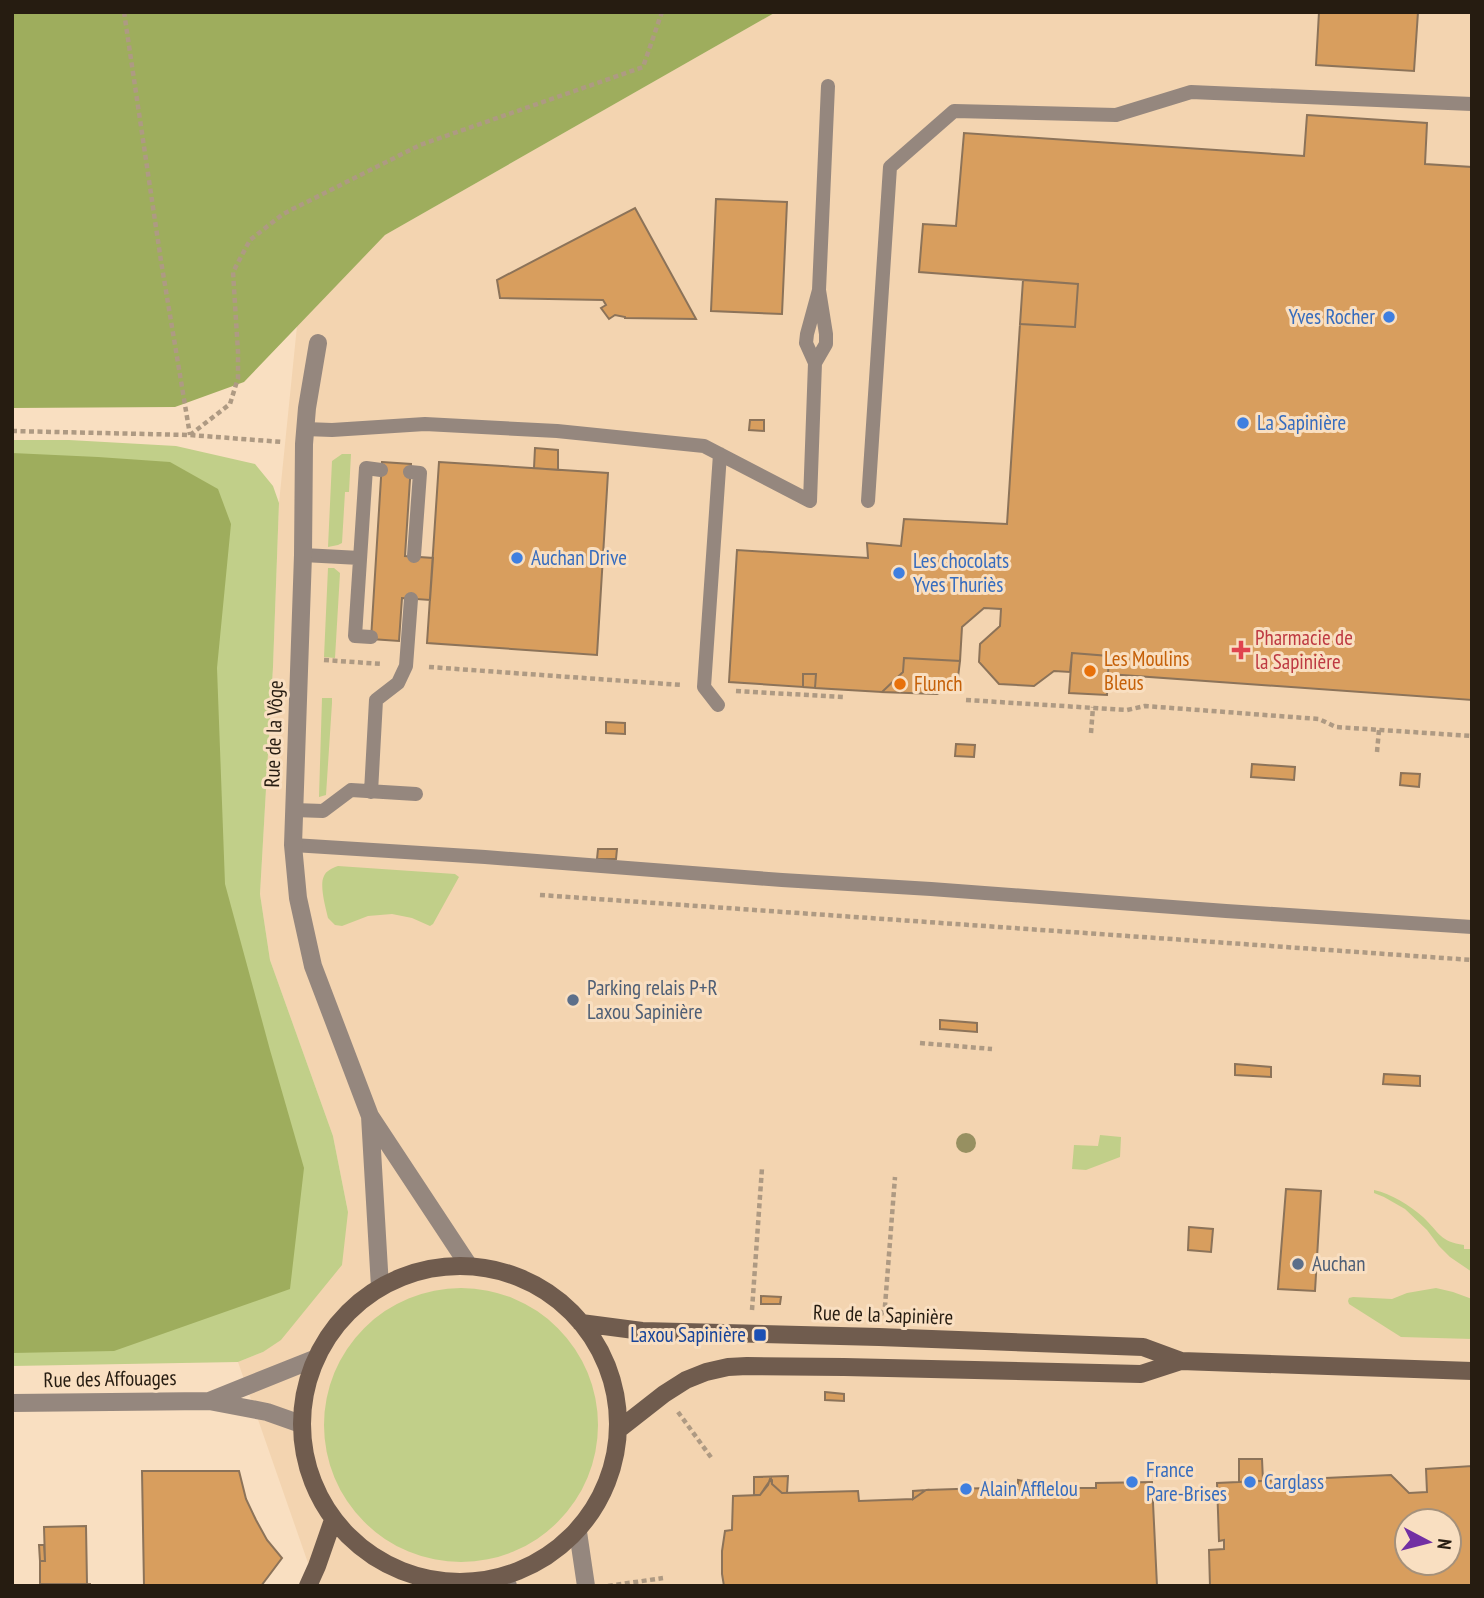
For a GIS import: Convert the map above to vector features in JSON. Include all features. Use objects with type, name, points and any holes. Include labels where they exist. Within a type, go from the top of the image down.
[{"type":"street","name":"Rue de la Vôge","points":[[318,343],[310,381],[305,436],[293,845],[298,898],[313,966],[370,1116],[469,1266]]},
{"type":"street","name":"Rue de la Vôge","points":[[370,1116],[380,1287]]},
{"type":"street","points":[[445,1266],[469,1266],[492,1269],[518,1277],[555,1299],[582,1322],[612,1380],[617,1402],[615,1453],[610,1476],[599,1500],[578,1532],[557,1550],[503,1582],[457,1583],[434,1580],[411,1575],[380,1561],[361,1549],[333,1520],[312,1484],[305,1463],[301,1424],[306,1383],[314,1359],[345,1314],[364,1297],[401,1276],[445,1266]]},
{"type":"street","name":"Rue de la Sapinière","points":[[582,1322],[642,1331],[1143,1347],[1181,1361],[1472,1371]]},
{"type":"street","name":"Rue des Affouages","points":[[209,1401],[314,1359]]},
{"type":"street","name":"Rue de la Sapinière","points":[[618,1430],[664,1394],[687,1380],[728,1367],[1141,1374],[1181,1361]]},
{"type":"street","name":"Rue des Affouages","points":[[12,1403],[209,1401],[267,1412],[301,1424]]},
{"type":"street","points":[[308,1586],[333,1520]]},
{"type":"street","points":[[578,1532],[586,1586]]},
{"type":"street","points":[[396,1586],[411,1575]]},
{"type":"lane","points":[[305,436],[332,430],[425,424],[557,430],[704,446],[810,501],[816,363],[806,343],[819,290],[828,86]]},
{"type":"lane","points":[[868,501],[890,167],[954,111],[1116,115],[1191,92],[1472,104]]},
{"type":"lane","points":[[718,705],[704,687],[720,454]]},
{"type":"lane","points":[[371,637],[355,636],[366,468],[381,470]]},
{"type":"lane","points":[[410,472],[420,473],[414,556]]},
{"type":"lane","points":[[303,555],[360,558]]},
{"type":"lane","points":[[370,792],[376,700],[398,683],[406,666],[404,639],[411,598]]},
{"type":"lane","points":[[294,810],[323,811],[351,790],[415,794]]},
{"type":"lane","points":[[293,845],[1472,927]]},
{"type":"path","points":[[124,12],[190,435]]},
{"type":"path","points":[[190,435],[230,404],[238,378],[239,352],[233,272],[250,240],[284,215],[420,145],[643,67],[662,12]]},
{"type":"path","points":[[12,431],[305,436]]},
{"type":"path","points":[[299,659],[843,698]]},
{"type":"path","points":[[966,700],[1127,710],[1145,706],[1319,719],[1336,727],[1472,736]]},
{"type":"path","points":[[1091,733],[1093,707]]},
{"type":"path","points":[[1377,752],[1378,730]]},
{"type":"path","points":[[540,895],[1472,960]]},
{"type":"path","points":[[920,1043],[992,1049]]},
{"type":"path","points":[[752,1310],[762,1168]]},
{"type":"path","points":[[880,1317],[885,1306],[895,1177]]},
{"type":"path","points":[[678,1412],[713,1460]]},
{"type":"path","points":[[607,1586],[663,1578]]},
{"type":"shaded area","points":[[776,12],[1472,12],[1472,1586],[316,1586],[238,1362],[263,1352],[348,1212],[333,1136],[270,960],[260,894],[279,503],[297,326],[385,235]]},
{"type":"green space","points":[[12,12],[776,12],[385,235],[244,382],[175,407],[12,408]]},
{"type":"green space","points":[[12,440],[176,446],[255,464],[273,486],[279,503],[260,894],[270,960],[333,1136],[348,1212],[342,1265],[281,1340],[263,1352],[238,1362],[12,1366]]},
{"type":"green space","points":[[12,453],[170,462],[218,489],[231,524],[217,668],[225,884],[304,1168],[290,1289],[114,1351],[12,1353]]},
{"type":"green space","points":[[342,454],[351,454],[349,492],[345,492],[342,543],[328,547],[332,461]]},
{"type":"green space","points":[[328,568],[334,568],[340,573],[335,658],[324,657]]},
{"type":"green space","points":[[322,698],[332,698],[332,703],[326,795],[319,797]]},
{"type":"green space","points":[[338,866],[455,874],[459,877],[430,926],[412,918],[392,914],[368,916],[342,926],[335,925],[328,918],[323,891],[325,874]]},
{"type":"green space","points":[[1100,1135],[1121,1137],[1120,1157],[1086,1170],[1072,1169],[1074,1145],[1098,1146]]},
{"type":"green space","points":[[1374,1190],[1394,1197],[1412,1208],[1440,1236],[1464,1245],[1464,1249],[1472,1249],[1472,1272],[1450,1257],[1405,1209],[1374,1193]]},
{"type":"green space","points":[[474,1288],[514,1298],[537,1311],[558,1328],[575,1349],[588,1372],[596,1398],[596,1452],[588,1478],[575,1501],[558,1522],[537,1539],[514,1552],[488,1560],[448,1562],[408,1552],[396,1546],[374,1531],[355,1512],[334,1478],[326,1452],[324,1412],[334,1372],[340,1360],[355,1338],[374,1319],[408,1298],[434,1290]]},
{"type":"green space","points":[[1436,1288],[1472,1299],[1472,1339],[1401,1337],[1348,1301],[1353,1297],[1392,1299],[1407,1293]]},
{"type":"building","points":[[1319,12],[1418,12],[1414,71],[1316,65]]},
{"type":"building","name":"La Sapinière","points":[[1307,115],[1427,123],[1425,164],[1472,167],[1472,700],[1108,674],[1109,656],[1072,653],[1070,672],[1054,671],[1034,686],[999,684],[979,662],[980,644],[1000,626],[1001,609],[984,608],[962,627],[960,661],[904,658],[903,672],[882,692],[815,688],[816,674],[803,674],[803,687],[729,682],[737,550],[868,558],[867,543],[901,546],[904,519],[1007,524],[1020,324],[1075,327],[1078,284],[919,272],[923,224],[956,226],[964,133],[1304,156]]},
{"type":"building","points":[[716,199],[787,202],[782,314],[711,311]]},
{"type":"building","points":[[635,208],[696,319],[625,318],[615,315],[609,319],[601,308],[606,305],[603,300],[500,298],[497,280]]},
{"type":"building","points":[[1023,280],[1078,284],[1075,327],[1020,324]]},
{"type":"building","points":[[750,420],[764,420],[764,431],[749,430]]},
{"type":"building","points":[[535,448],[558,450],[558,470],[534,468]]},
{"type":"building","points":[[382,462],[411,464],[405,556],[433,558],[430,600],[402,598],[399,641],[371,639]]},
{"type":"building","points":[[439,462],[608,473],[597,655],[427,643]]},
{"type":"building","points":[[1072,653],[1109,656],[1107,695],[1069,693]]},
{"type":"building","points":[[904,658],[960,661],[958,677],[949,688],[937,694],[882,692],[903,672]]},
{"type":"building","points":[[803,674],[816,674],[815,688],[803,687]]},
{"type":"building","points":[[606,722],[625,723],[625,734],[606,733]]},
{"type":"building","points":[[956,744],[975,745],[974,757],[955,756]]},
{"type":"building","points":[[1252,764],[1295,767],[1294,780],[1251,777]]},
{"type":"building","points":[[1401,773],[1420,774],[1419,787],[1400,785]]},
{"type":"building","points":[[598,849],[617,849],[616,859],[597,859]]},
{"type":"building","points":[[940,1020],[977,1023],[977,1032],[940,1029]]},
{"type":"building","points":[[1235,1064],[1271,1067],[1271,1077],[1235,1075]]},
{"type":"building","points":[[1384,1074],[1420,1076],[1420,1086],[1383,1084]]},
{"type":"building","points":[[1286,1189],[1321,1191],[1315,1291],[1278,1289]]},
{"type":"building","points":[[1189,1227],[1213,1229],[1211,1252],[1188,1250]]},
{"type":"building","points":[[761,1296],[781,1297],[780,1304],[761,1304]]},
{"type":"building","points":[[825,1392],[844,1394],[844,1401],[825,1400]]},
{"type":"building","points":[[1239,1459],[1262,1459],[1263,1481],[1239,1482]]},
{"type":"building","points":[[1472,1466],[1472,1586],[1210,1586],[1209,1550],[1224,1549],[1224,1540],[1219,1541],[1217,1483],[1391,1475],[1409,1493],[1427,1492],[1426,1469]]},
{"type":"building","points":[[142,1471],[239,1471],[246,1499],[256,1520],[267,1540],[282,1558],[261,1586],[144,1586]]},
{"type":"building","points":[[788,1476],[787,1493],[782,1493],[772,1484],[771,1479],[760,1495],[754,1495],[754,1477]]},
{"type":"building","points":[[770,1479],[782,1493],[858,1491],[859,1501],[913,1499],[926,1490],[1018,1487],[1018,1480],[1066,1488],[1096,1488],[1096,1483],[1152,1482],[1157,1586],[724,1586],[722,1551],[725,1531],[732,1530],[733,1496],[760,1495]]},
{"type":"building","points":[[926,1490],[913,1499],[913,1491]]},
{"type":"building","points":[[86,1526],[87,1584],[40,1584],[40,1561],[45,1561],[44,1527]]},
{"type":"building","points":[[39,1545],[44,1545],[45,1561],[40,1561]]},
{"type":"building","points":[[90,1584],[90,1586],[42,1586]]},
{"type":"place","name":"Yves Rocher","points":[[1389,317]]},
{"type":"place","name":"La Sapinière","points":[[1243,423]]},
{"type":"place","name":"Auchan Drive","points":[[517,558]]},
{"type":"place","name":"Les chocolats Yves Thuriès","points":[[899,573]]},
{"type":"place","name":"Pharmacie de la Sapinière","points":[[1241,650]]},
{"type":"place","name":"Les Moulins Bleus","points":[[1090,671]]},
{"type":"place","name":"Flunch","points":[[900,684]]},
{"type":"place","name":"Parking relais P+R Laxou Sapinière","points":[[573,1000]]},
{"type":"place","name":"Auchan","points":[[1298,1264]]},
{"type":"place","name":"Laxou Sapinière","points":[[760,1335]]},
{"type":"place","name":"France Pare-Brises","points":[[1132,1482]]},
{"type":"place","name":"Carglass","points":[[1250,1482]]},
{"type":"place","name":"Alain Afflelou","points":[[966,1489]]}]
